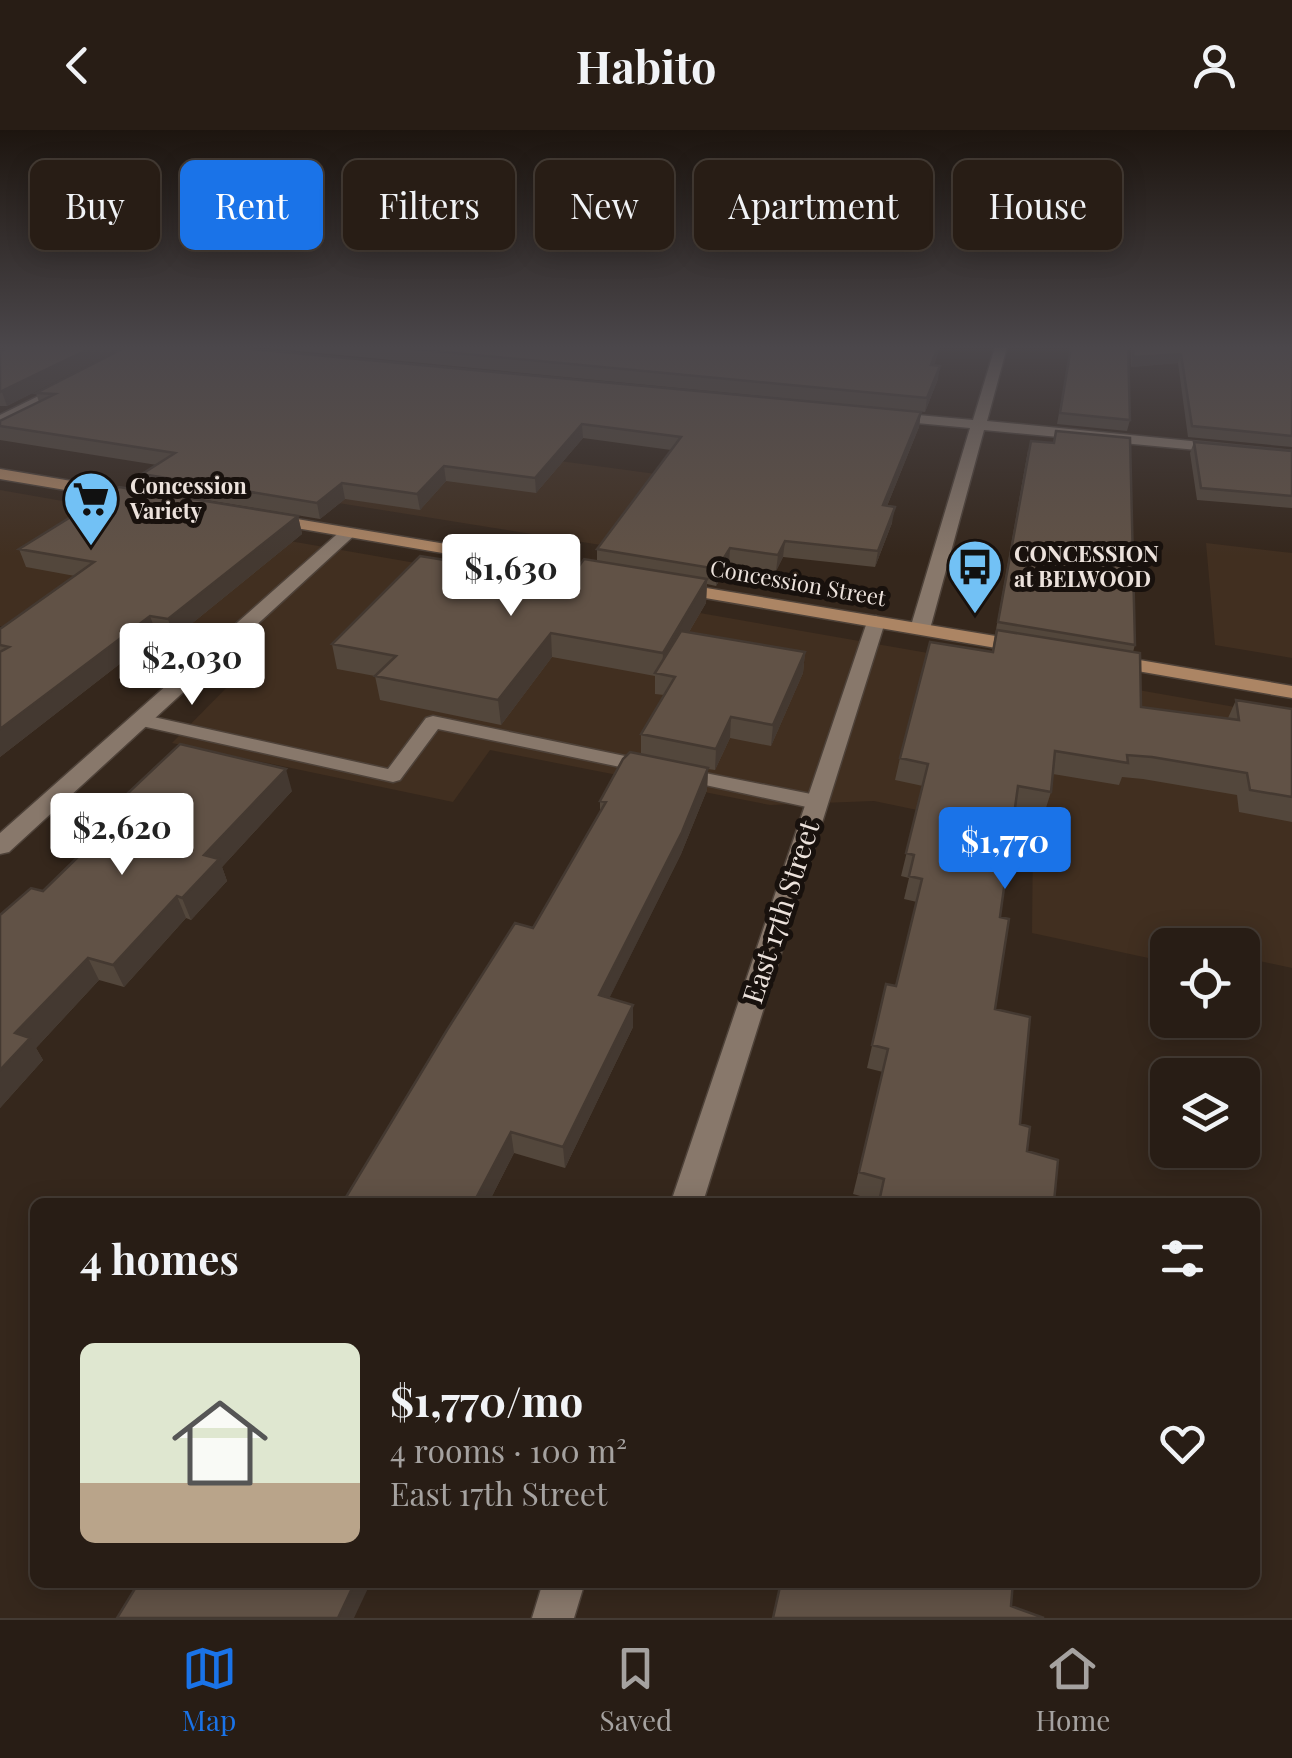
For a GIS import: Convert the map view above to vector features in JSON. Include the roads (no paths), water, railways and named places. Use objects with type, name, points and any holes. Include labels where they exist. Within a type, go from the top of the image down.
[{"type":"main road","points":[[0,474],[170,502]]},
{"type":"main road","points":[[243,515],[620,578]]},
{"type":"main road","name":"Concession Street","points":[[658,585],[1046,650]]},
{"type":"main road","points":[[1082,656],[1292,692]]},
{"type":"street","points":[[881,416],[1292,455]]},
{"type":"street","points":[[920,629],[982,416]]},
{"type":"street","points":[[0,846],[350,532]]},
{"type":"street","name":"East 17th Street","points":[[688,1198],[876,622]]},
{"type":"street","points":[[553,1618],[562,1588]]},
{"type":"lane","points":[[140,720],[393,776],[433,722],[816,802]]},
{"type":"place","name":"Concession Variety","points":[[91,548]]},
{"type":"place","name":"CONCESSION at BELWOOD","points":[[975,616]]}]
